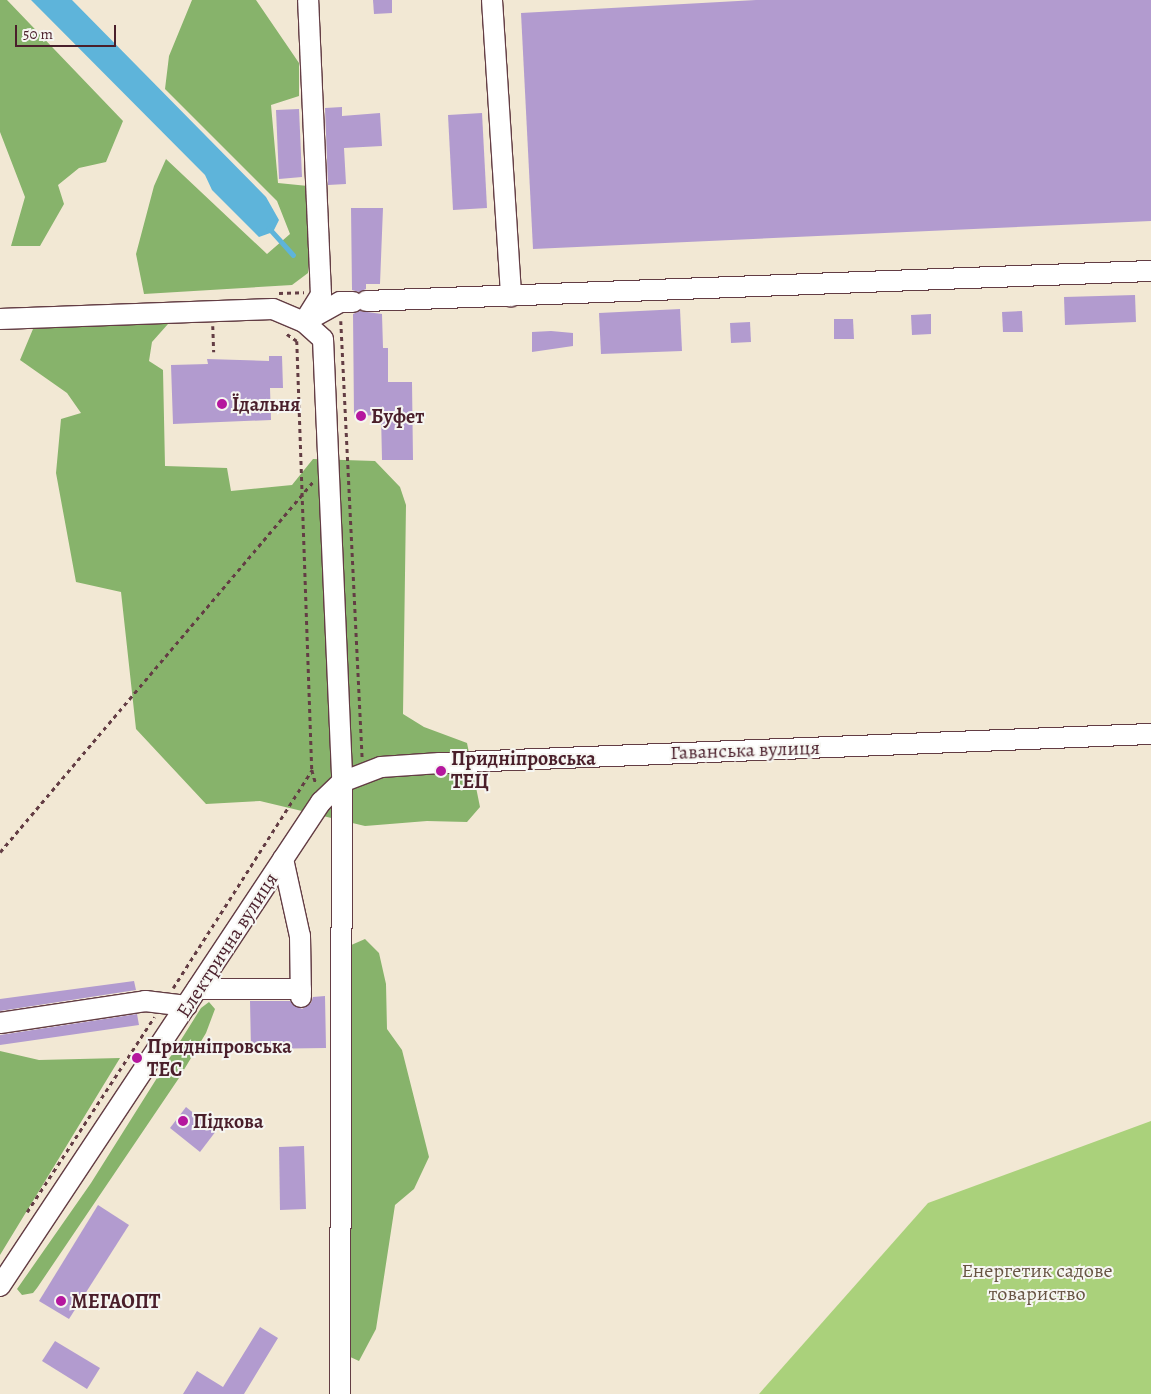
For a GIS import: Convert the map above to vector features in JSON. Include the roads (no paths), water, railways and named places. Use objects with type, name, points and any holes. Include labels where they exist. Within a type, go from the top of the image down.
[{"type":"street","points":[[304,322],[321,295],[308,0]]},
{"type":"street","points":[[492,0],[511,296]]},
{"type":"street","points":[[304,322],[353,302],[1151,271]]},
{"type":"street","points":[[0,319],[212,320],[273,308],[304,322],[323,339],[330,463],[342,782],[340,1394]]},
{"type":"street","name":"Гаванська вулиця","points":[[342,782],[363,772],[381,767],[440,763],[1151,734]]},
{"type":"street","name":"Електрична вулиця","points":[[0,1286],[320,802],[342,782]]},
{"type":"street","points":[[0,1022],[145,1001],[192,997],[301,993],[300,936],[283,859]]},
{"type":"water","points":[[31,0],[72,0],[266,197],[279,220],[273,232],[259,237],[212,190],[205,175]]},
{"type":"waterway","points":[[269,228],[293,255]]},
{"type":"place","name":"Їдальня","points":[[222,404]]},
{"type":"place","name":"Буфет","points":[[361,416]]},
{"type":"place","name":"Придніпровська ТЕЦ","points":[[441,771]]},
{"type":"place","name":"Придніпровська ТЕС","points":[[137,1058]]},
{"type":"place","name":"Підкова","points":[[183,1121]]},
{"type":"place","name":"МЕГАОПТ","points":[[61,1301]]},
{"type":"park label","name":"Енергетик садове товариство","points":[[1037,1282]]}]
